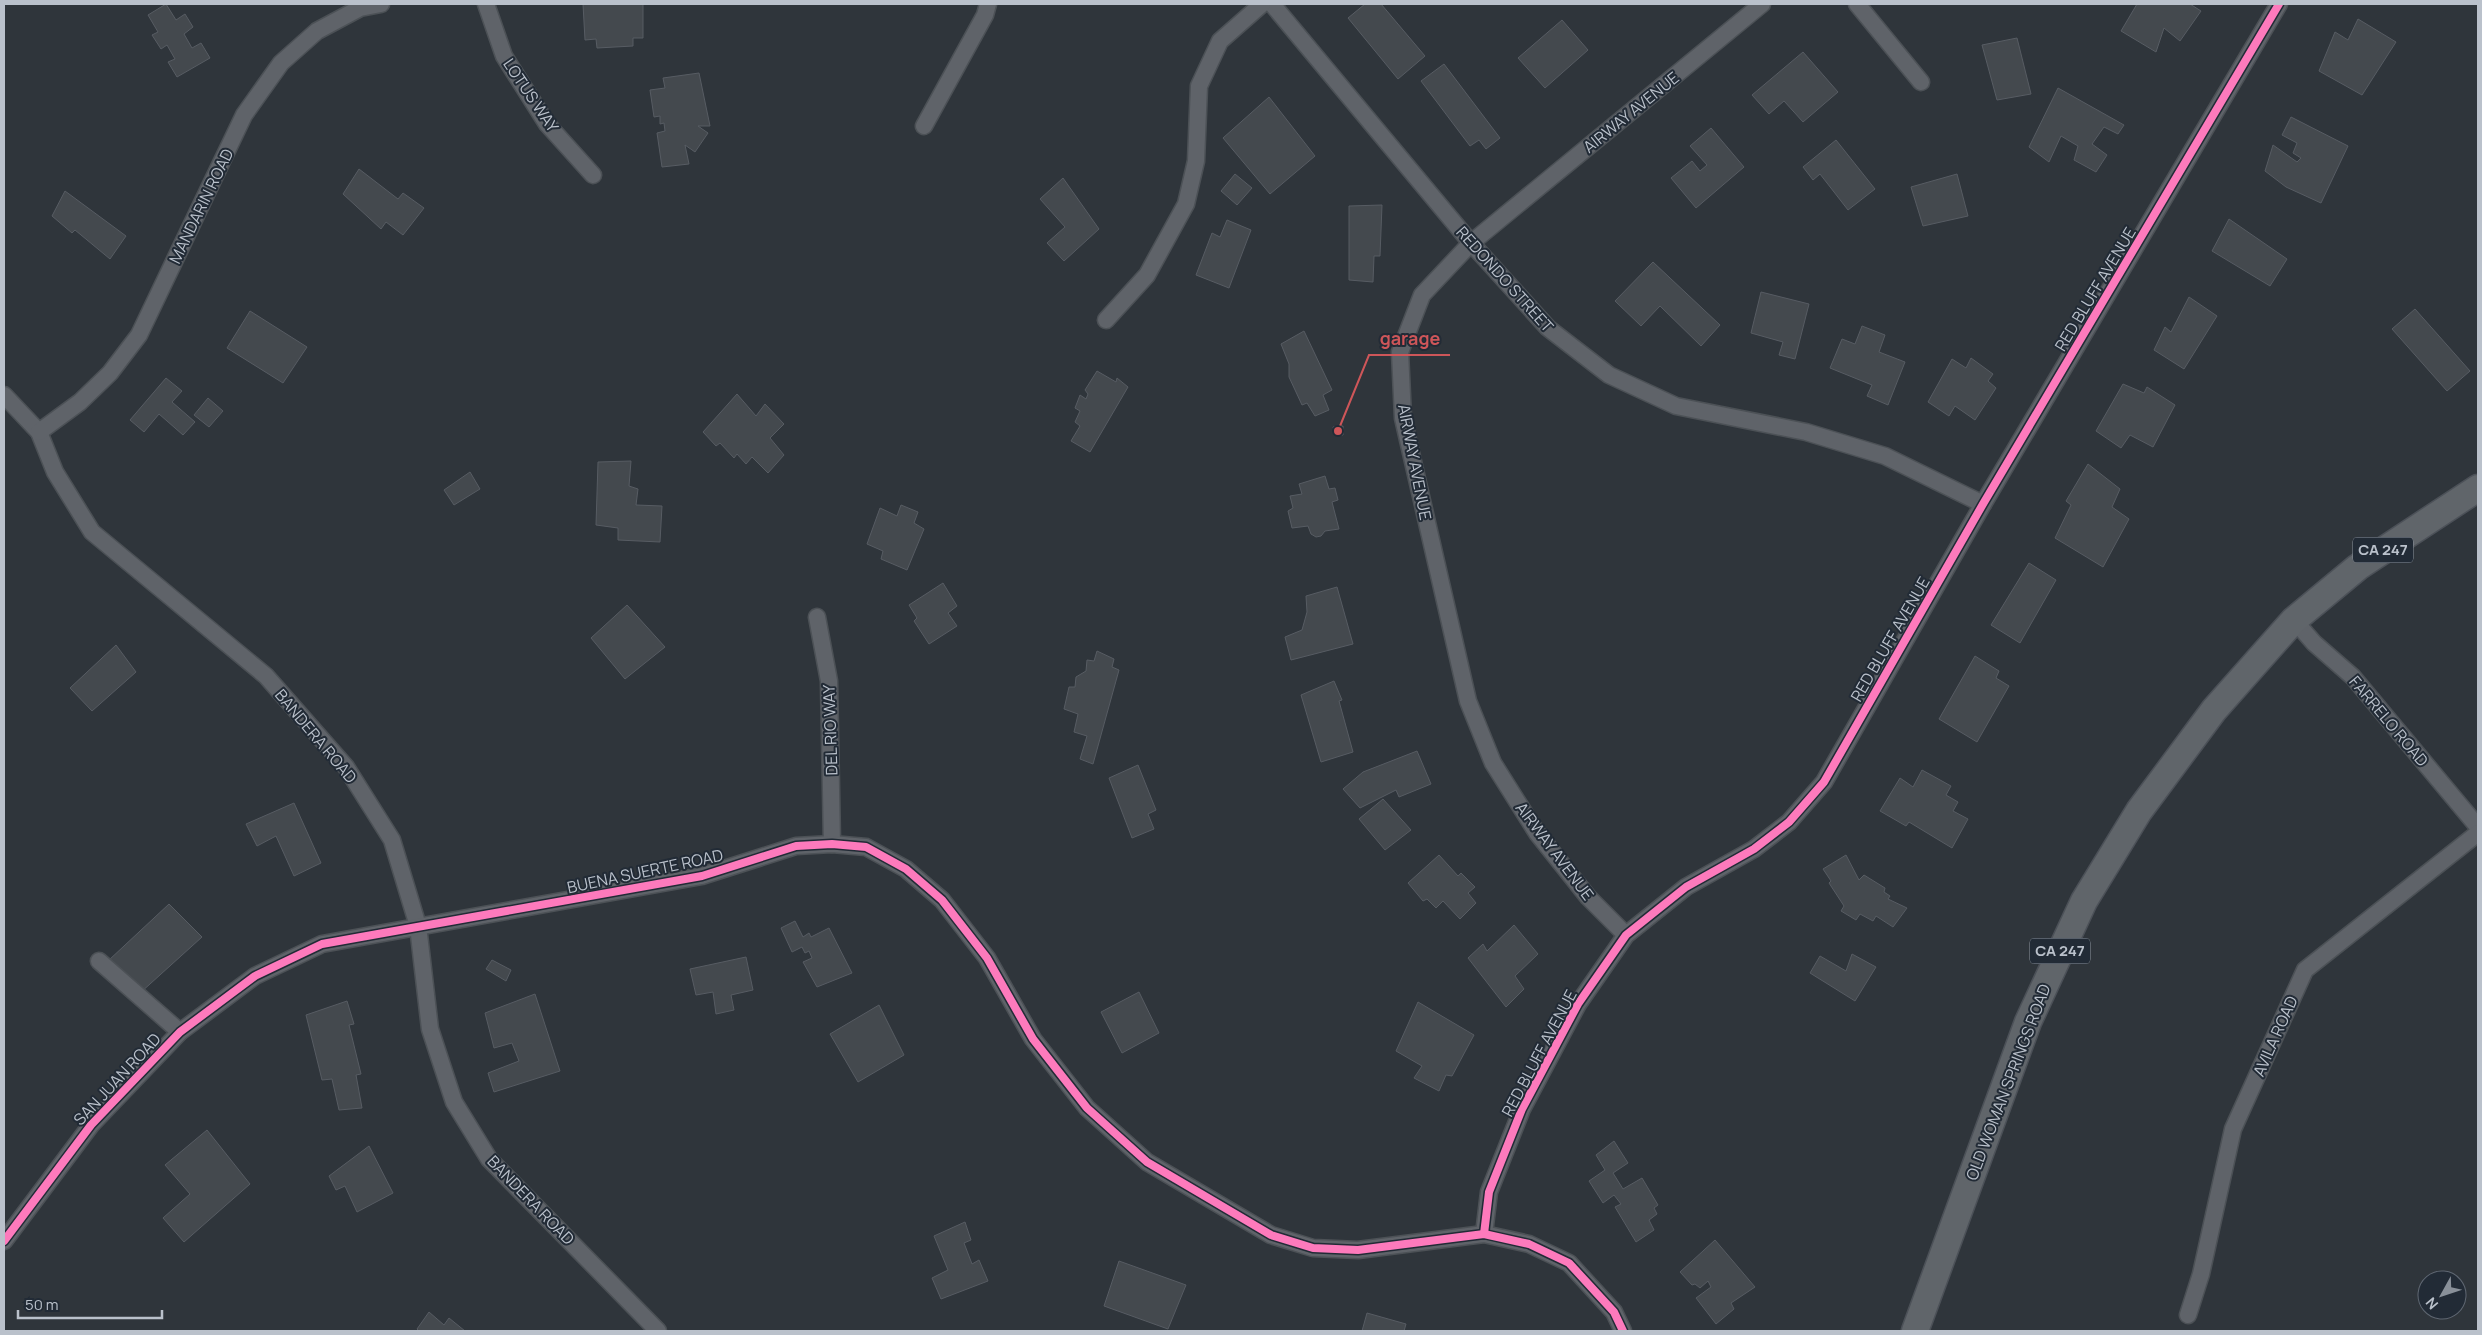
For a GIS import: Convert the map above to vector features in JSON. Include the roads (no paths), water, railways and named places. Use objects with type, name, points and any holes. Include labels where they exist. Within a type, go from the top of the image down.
[{"type":"main road","name":"OLD WOMAN SPRINGS ROAD","points":[[1914,1331],[2028,1022],[2084,901],[2139,811],[2214,710],[2294,620],[2358,567],[2478,488]]},
{"type":"street","name":"MANDARIN ROAD","points":[[39,432],[80,402],[110,373],[139,335],[244,115],[281,64],[317,32],[360,8],[381,4]]},
{"type":"street","name":"LOTUS WAY","points":[[486,4],[504,56],[547,124],[593,176]]},
{"type":"street","points":[[924,126],[985,15],[988,4]]},
{"type":"street","points":[[1106,320],[1147,275],[1186,204],[1196,161],[1199,86],[1220,41],[1262,4]]},
{"type":"street","name":"REDONDO STREET","points":[[1272,4],[1471,243],[1548,328],[1609,375],[1676,406],[1806,432],[1885,456],[1983,504]]},
{"type":"street","name":"AIRWAY AVENUE","points":[[1626,935],[1588,897],[1537,833],[1493,763],[1468,701],[1403,418],[1400,352],[1422,295],[1471,243],[1762,4]]},
{"type":"street","points":[[1857,4],[1921,82]]},
{"type":"street","name":"RED BLUFF AVENUE","points":[[1484,1234],[1490,1192],[1522,1109],[1578,1004],[1626,935],[1686,887],[1754,849],[1789,822],[1824,782],[1983,504],[2279,4]]},
{"type":"street","name":"BANDERA ROAD","points":[[4,396],[39,432],[55,472],[92,532],[266,676],[346,767],[392,840],[418,926],[430,1029],[454,1102],[489,1159],[658,1331]]},
{"type":"street","name":"DEL RIO WAY","points":[[818,617],[829,681],[832,844]]},
{"type":"street","name":"FARRELO ROAD","points":[[2294,620],[2314,643],[2353,677],[2478,827]]},
{"type":"street","name":"AVILA ROAD","points":[[2188,1315],[2201,1274],[2233,1129],[2305,970],[2478,833]]},
{"type":"street","name":"BUENA SUERTE ROAD","points":[[180,1032],[255,976],[322,944],[418,926],[550,905],[702,876],[796,846],[832,844],[866,847],[906,869],[942,900],[987,958],[1033,1039],[1087,1108],[1146,1162],[1271,1235],[1313,1248],[1358,1250],[1484,1234],[1529,1244],[1569,1263],[1614,1312],[1624,1331]]},
{"type":"street","points":[[99,961],[180,1032]]},
{"type":"street","name":"SAN JUAN ROAD","points":[[4,1241],[91,1125],[180,1032]]},
{"type":"place","name":"garage","points":[[1338,431]]}]
